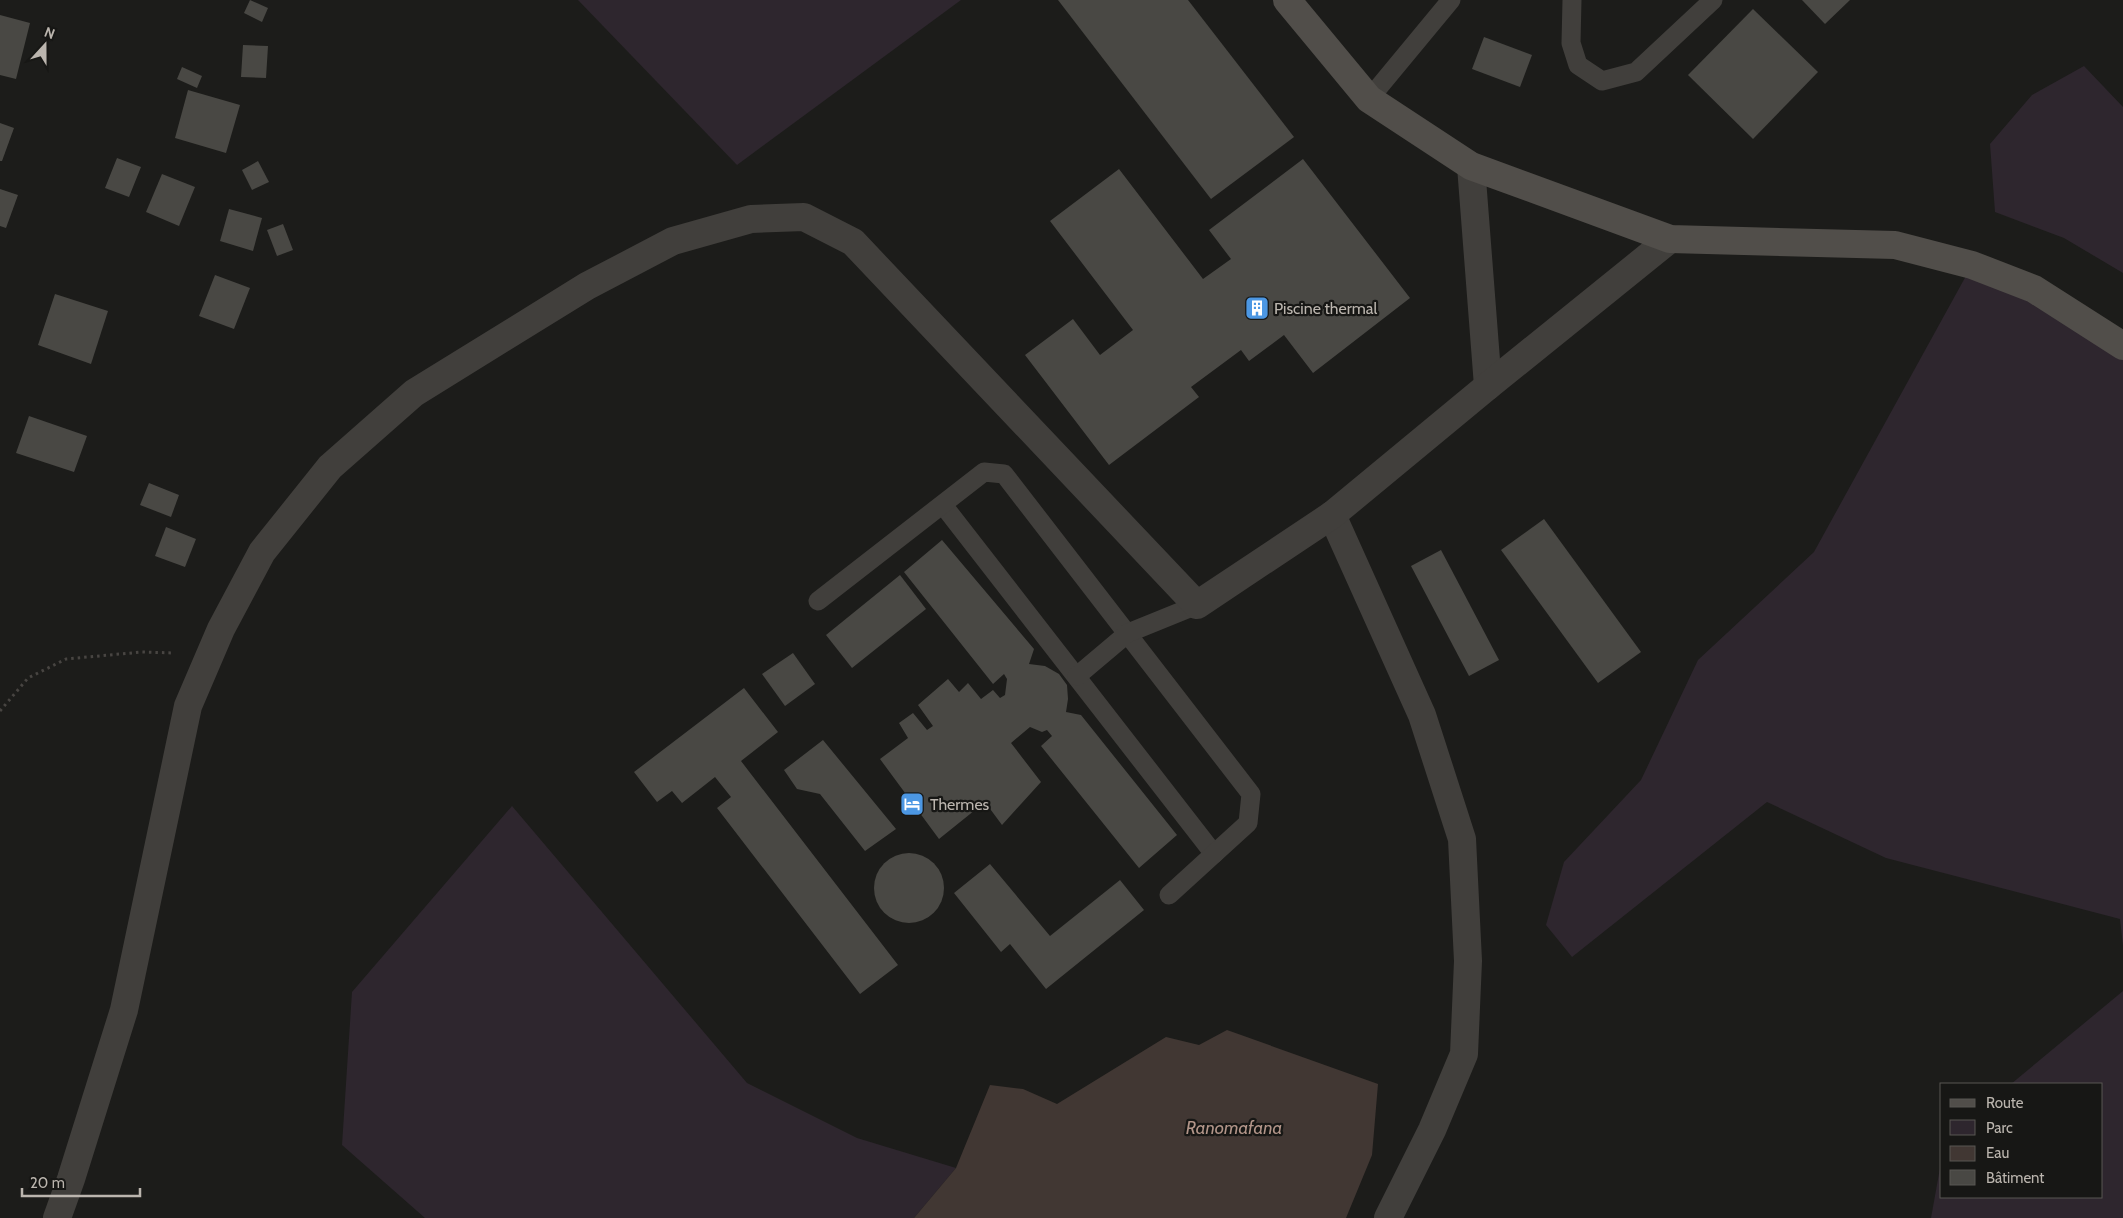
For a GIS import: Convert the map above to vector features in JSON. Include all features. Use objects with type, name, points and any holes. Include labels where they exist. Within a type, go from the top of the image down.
[{"type":"street","points":[[1287,0],[1369,99],[1470,166],[1670,239],[1895,245],[1972,265],[2034,289],[2123,346]]},
{"type":"street","points":[[1470,166],[1488,386]]},
{"type":"street","points":[[57,1218],[124,1010],[188,706],[221,629],[262,552],[330,466],[414,393],[587,286],[673,241],[751,219],[804,217],[852,242],[1197,604],[1332,515],[1670,239]]},
{"type":"street","points":[[1332,515],[1422,715],[1462,839],[1468,962],[1464,1054],[1432,1130],[1388,1218]]},
{"type":"lane","points":[[1369,99],[1451,0]]},
{"type":"lane","points":[[1572,0],[1571,43],[1578,65],[1602,81],[1636,72],[1713,0]]},
{"type":"lane","points":[[818,601],[984,472],[1004,474],[1251,794],[1248,823],[1169,895]]},
{"type":"lane","points":[[943,504],[1214,854]]},
{"type":"lane","points":[[1077,676],[1128,633],[1197,604]]},
{"type":"path","points":[[0,712],[28,678],[66,659],[142,652],[210,654]]},
{"type":"green space","points":[[578,0],[961,0],[737,165]]},
{"type":"green space","points":[[2084,66],[2123,107],[2123,273],[2064,238],[1995,212],[1990,144],[2032,95]]},
{"type":"green space","points":[[1972,265],[2123,346],[2123,946],[2120,919],[1886,858],[1767,802],[1572,957],[1546,925],[1564,862],[1641,780],[1698,660],[1814,552]]},
{"type":"green space","points":[[512,806],[747,1083],[857,1138],[956,1168],[914,1218],[425,1218],[342,1145],[352,992]]},
{"type":"green space","points":[[2123,991],[2123,1218],[1931,1218],[1940,1168],[1940,1198],[2103,1198],[2103,1083],[2012,1083]]},
{"type":"water","name":"Ranomafana","points":[[1227,1030],[1378,1084],[1372,1155],[1346,1218],[914,1218],[956,1168],[990,1085],[1023,1089],[1057,1104],[1166,1037],[1199,1045]]},
{"type":"building","points":[[250,0],[268,8],[262,22],[244,13]]},
{"type":"building","points":[[1058,0],[1188,0],[1294,137],[1211,199]]},
{"type":"building","points":[[1802,0],[1850,0],[1825,24]]},
{"type":"building","points":[[1753,9],[1818,72],[1753,139],[1688,75]]},
{"type":"building","points":[[0,15],[30,23],[16,79],[0,75]]},
{"type":"building","points":[[1484,37],[1532,55],[1520,87],[1472,69]]},
{"type":"building","points":[[243,45],[268,46],[266,78],[241,77]]},
{"type":"building","points":[[182,67],[202,76],[197,88],[177,79]]},
{"type":"building","points":[[188,90],[240,105],[226,153],[175,138]]},
{"type":"building","points":[[0,123],[14,128],[2,161],[0,161]]},
{"type":"building","points":[[117,158],[141,167],[129,197],[105,188]]},
{"type":"building","name":"Piscine thermal","points":[[1303,159],[1410,298],[1313,373],[1284,335],[1249,361],[1241,350],[1191,387],[1199,397],[1109,465],[1025,355],[1073,319],[1100,355],[1133,330],[1050,221],[1119,169],[1203,279],[1231,259],[1209,230]]},
{"type":"building","points":[[258,161],[269,182],[252,190],[242,170]]},
{"type":"building","points":[[162,174],[195,187],[179,226],[146,212]]},
{"type":"building","points":[[0,189],[18,195],[6,228],[0,226]]},
{"type":"building","points":[[229,209],[262,218],[253,251],[220,241]]},
{"type":"building","points":[[283,224],[293,250],[277,256],[267,230]]},
{"type":"building","points":[[215,275],[250,288],[234,329],[199,316]]},
{"type":"building","points":[[55,294],[108,311],[91,364],[38,345]]},
{"type":"building","points":[[29,416],[87,436],[74,472],[16,453]]},
{"type":"building","points":[[149,483],[179,495],[171,517],[140,505]]},
{"type":"building","points":[[1544,519],[1641,652],[1598,683],[1501,550]]},
{"type":"building","points":[[166,527],[196,539],[185,567],[155,556]]},
{"type":"building","points":[[942,540],[1034,649],[1029,664],[1045,666],[1059,674],[1067,685],[1068,699],[1066,712],[1081,715],[1177,835],[1139,868],[1041,746],[1052,736],[1047,730],[1042,732],[1030,727],[1011,743],[1041,782],[1002,825],[985,802],[939,839],[880,759],[908,738],[899,723],[913,713],[927,730],[933,726],[918,705],[948,679],[959,692],[968,683],[981,699],[993,690],[1000,698],[1005,695],[1007,679],[1004,674],[993,684],[904,572]]},
{"type":"building","points":[[1441,550],[1499,660],[1469,676],[1411,566]]},
{"type":"building","points":[[900,575],[926,609],[852,668],[826,635]]},
{"type":"building","points":[[793,653],[815,684],[785,706],[762,674]]},
{"type":"building","points":[[744,688],[778,732],[741,761],[898,965],[860,994],[717,808],[731,797],[715,777],[682,803],[672,791],[657,802],[634,772]]},
{"type":"building","points":[[823,740],[896,829],[865,851],[820,794],[797,789],[784,770]]},
{"type":"building","points":[[916,853],[929,859],[938,868],[942,874],[944,888],[942,902],[934,913],[923,921],[902,923],[895,921],[884,913],[876,902],[874,881],[876,874],[884,863],[895,855]]},
{"type":"building","points":[[990,864],[1050,936],[1120,880],[1144,910],[1046,989],[1010,944],[1001,952],[954,893]]},
{"type":"place","name":"Piscine thermal","points":[[1257,308]]},
{"type":"place","name":"Thermes","points":[[912,804]]}]
